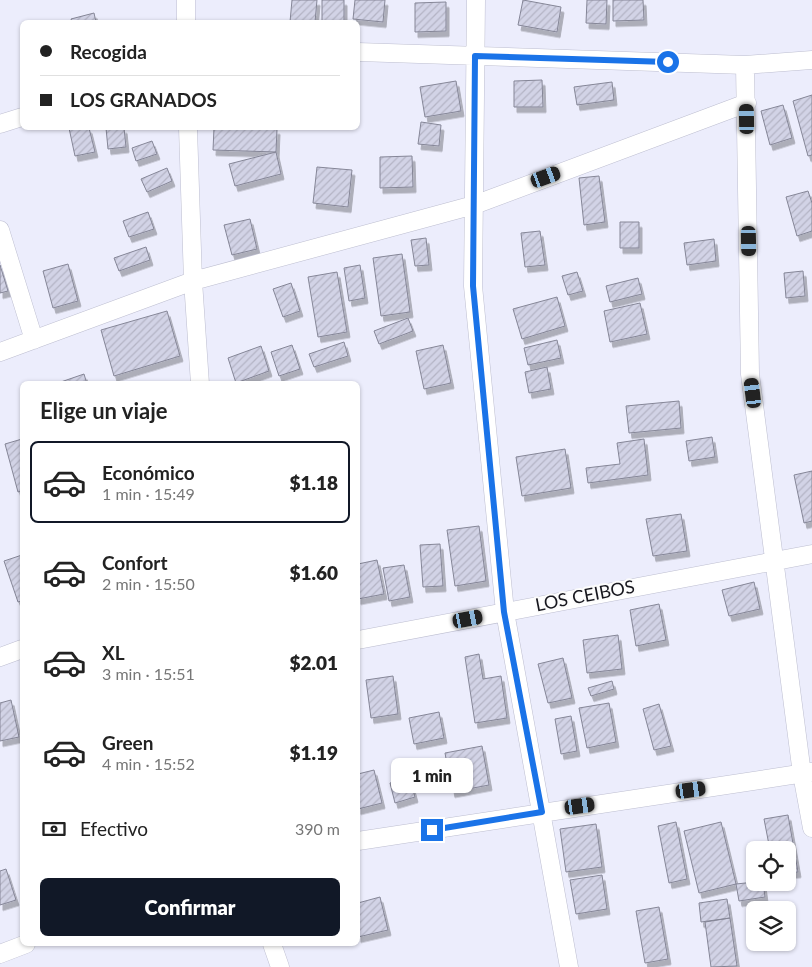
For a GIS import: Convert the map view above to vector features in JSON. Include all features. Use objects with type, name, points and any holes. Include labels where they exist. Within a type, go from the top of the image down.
[{"type":"street","points":[[186,0],[186,20]]},
{"type":"street","points":[[476,0],[473,286],[504,612],[569,967]]},
{"type":"street","points":[[360,52],[745,65],[812,60]]},
{"type":"street","points":[[745,65],[750,374],[775,560],[807,773],[812,828]]},
{"type":"street","points":[[0,352],[193,282],[474,204],[747,103]]},
{"type":"street","points":[[0,124],[20,117]]},
{"type":"street","points":[[188,130],[193,282],[200,381]]},
{"type":"street","points":[[0,230],[34,340]]},
{"type":"street","name":"LOS CEIBOS","points":[[360,640],[812,554]]},
{"type":"street","points":[[0,657],[20,650]]},
{"type":"street","points":[[360,841],[807,773]]},
{"type":"street","points":[[0,954],[21,946]]},
{"type":"street","points":[[273,946],[280,967]]},
{"type":"building","points":[[292,0],[317,0],[315,20],[290,20]]},
{"type":"building","points":[[322,0],[344,0],[344,20],[322,20]]},
{"type":"building","points":[[355,0],[385,0],[383,22],[353,19]]},
{"type":"building","points":[[523,0],[561,7],[557,32],[518,25]]},
{"type":"building","points":[[587,0],[607,0],[606,24],[586,23]]},
{"type":"building","points":[[613,0],[643,0],[644,20],[613,21]]},
{"type":"building","points":[[446,2],[446,31],[415,32],[415,3]]},
{"type":"building","points":[[94,13],[96,20],[71,20]]},
{"type":"building","points":[[542,80],[543,107],[514,107],[514,81]]},
{"type":"building","points":[[456,81],[461,111],[425,117],[420,87]]},
{"type":"building","points":[[612,82],[614,100],[577,105],[574,87]]},
{"type":"building","points":[[812,95],[812,155],[808,156],[793,101]]},
{"type":"building","points":[[783,105],[792,138],[770,145],[761,111]]},
{"type":"building","points":[[421,122],[441,125],[439,146],[418,144]]},
{"type":"building","points":[[69,130],[90,130],[95,152],[75,156]]},
{"type":"building","points":[[106,130],[124,130],[126,147],[108,149]]},
{"type":"building","points":[[214,130],[277,130],[276,152],[213,150]]},
{"type":"building","points":[[152,141],[157,154],[136,161],[132,148]]},
{"type":"building","points":[[276,152],[281,174],[235,186],[229,164]]},
{"type":"building","points":[[412,156],[413,187],[380,188],[380,157]]},
{"type":"building","points":[[317,167],[352,170],[348,207],[313,203]]},
{"type":"building","points":[[167,168],[172,181],[147,192],[141,179]]},
{"type":"building","points":[[599,176],[605,222],[584,225],[579,178]]},
{"type":"building","points":[[808,191],[812,203],[812,231],[797,236],[786,197]]},
{"type":"building","points":[[148,212],[154,229],[129,237],[123,221]]},
{"type":"building","points":[[250,219],[257,249],[232,255],[224,225]]},
{"type":"building","points":[[620,222],[639,222],[639,248],[620,248]]},
{"type":"building","points":[[540,231],[545,265],[525,267],[521,233]]},
{"type":"building","points":[[426,238],[429,265],[415,266],[411,240]]},
{"type":"building","points":[[714,239],[716,261],[687,265],[684,243]]},
{"type":"building","points":[[146,247],[150,260],[119,271],[114,258]]},
{"type":"building","points":[[402,254],[410,312],[381,316],[373,258]]},
{"type":"building","points":[[68,264],[78,301],[53,308],[43,271]]},
{"type":"building","points":[[0,265],[8,291],[0,293]]},
{"type":"building","points":[[360,265],[365,298],[349,301],[344,268]]},
{"type":"building","points":[[803,271],[805,296],[786,298],[784,273]]},
{"type":"building","points":[[337,272],[347,332],[318,337],[308,277]]},
{"type":"building","points":[[577,272],[583,291],[568,295],[562,276]]},
{"type":"building","points":[[638,278],[642,294],[610,302],[606,286]]},
{"type":"building","points":[[291,283],[300,311],[283,317],[273,289]]},
{"type":"building","points":[[557,297],[565,326],[522,339],[513,309]]},
{"type":"building","points":[[640,303],[647,334],[610,342],[604,311]]},
{"type":"building","points":[[167,311],[180,356],[114,376],[101,330]]},
{"type":"building","points":[[408,318],[413,331],[379,344],[374,331]]},
{"type":"building","points":[[557,340],[561,358],[528,365],[524,348]]},
{"type":"building","points":[[344,342],[348,356],[314,367],[309,354]]},
{"type":"building","points":[[292,345],[300,369],[279,376],[271,352]]},
{"type":"building","points":[[443,345],[451,383],[424,389],[416,351]]},
{"type":"building","points":[[261,346],[269,371],[242,381],[235,381],[228,358]]},
{"type":"building","points":[[547,367],[551,389],[529,393],[525,372]]},
{"type":"building","points":[[84,374],[86,381],[64,381]]},
{"type":"building","points":[[679,401],[681,428],[629,433],[626,406]]},
{"type":"building","points":[[712,437],[715,457],[689,461],[686,441]]},
{"type":"building","points":[[644,439],[648,475],[588,483],[586,468],[620,464],[617,443]]},
{"type":"building","points":[[20,440],[20,492],[18,492],[5,444]]},
{"type":"building","points":[[565,449],[571,488],[522,496],[516,457]]},
{"type":"building","points":[[812,471],[812,521],[804,523],[794,475]]},
{"type":"building","points":[[681,514],[687,551],[653,556],[646,519]]},
{"type":"building","points":[[479,526],[486,581],[455,586],[447,530]]},
{"type":"building","points":[[440,544],[443,586],[423,587],[420,545]]},
{"type":"building","points":[[20,556],[20,602],[18,602],[4,561]]},
{"type":"building","points":[[377,560],[384,594],[360,599],[360,564]]},
{"type":"building","points":[[404,565],[410,597],[389,601],[383,568]]},
{"type":"building","points":[[754,582],[760,609],[729,616],[722,590]]},
{"type":"building","points":[[659,604],[666,640],[636,646],[630,610]]},
{"type":"building","points":[[618,635],[622,669],[587,673],[583,640]]},
{"type":"building","points":[[479,654],[483,679],[501,676],[507,718],[475,723],[465,657]]},
{"type":"building","points":[[563,658],[572,698],[548,703],[538,664]]},
{"type":"building","points":[[393,676],[398,714],[371,718],[366,680]]},
{"type":"building","points":[[612,681],[614,689],[591,696],[588,688]]},
{"type":"building","points":[[11,700],[19,737],[0,741],[0,703]]},
{"type":"building","points":[[609,703],[616,742],[587,748],[579,708]]},
{"type":"building","points":[[659,704],[671,746],[654,750],[643,709]]},
{"type":"building","points":[[439,712],[444,738],[414,744],[409,718]]},
{"type":"building","points":[[571,716],[577,751],[561,754],[555,719]]},
{"type":"building","points":[[482,746],[489,785],[452,792],[445,753]]},
{"type":"building","points":[[374,770],[382,803],[360,808],[360,774]]},
{"type":"building","points":[[410,778],[415,797],[395,803],[390,783]]},
{"type":"building","points":[[788,815],[793,841],[768,841],[764,819]]},
{"type":"building","points":[[676,822],[687,879],[669,883],[658,826]]},
{"type":"building","points":[[721,822],[736,884],[699,893],[684,831]]},
{"type":"building","points":[[596,824],[602,867],[566,872],[560,829]]},
{"type":"building","points":[[6,869],[16,900],[0,905],[0,871]]},
{"type":"building","points":[[602,875],[607,909],[576,914],[570,880]]},
{"type":"building","points":[[746,883],[746,891],[764,891],[765,897],[739,901],[736,884]]},
{"type":"building","points":[[380,897],[388,930],[360,937],[360,902]]},
{"type":"building","points":[[727,899],[730,918],[701,922],[699,903]]},
{"type":"building","points":[[659,907],[668,959],[645,963],[636,911]]},
{"type":"building","points":[[730,918],[737,966],[711,967],[705,922]]},
{"type":"route","points":[[432,830],[542,812],[504,612],[473,286],[475,56],[668,62]]}]
